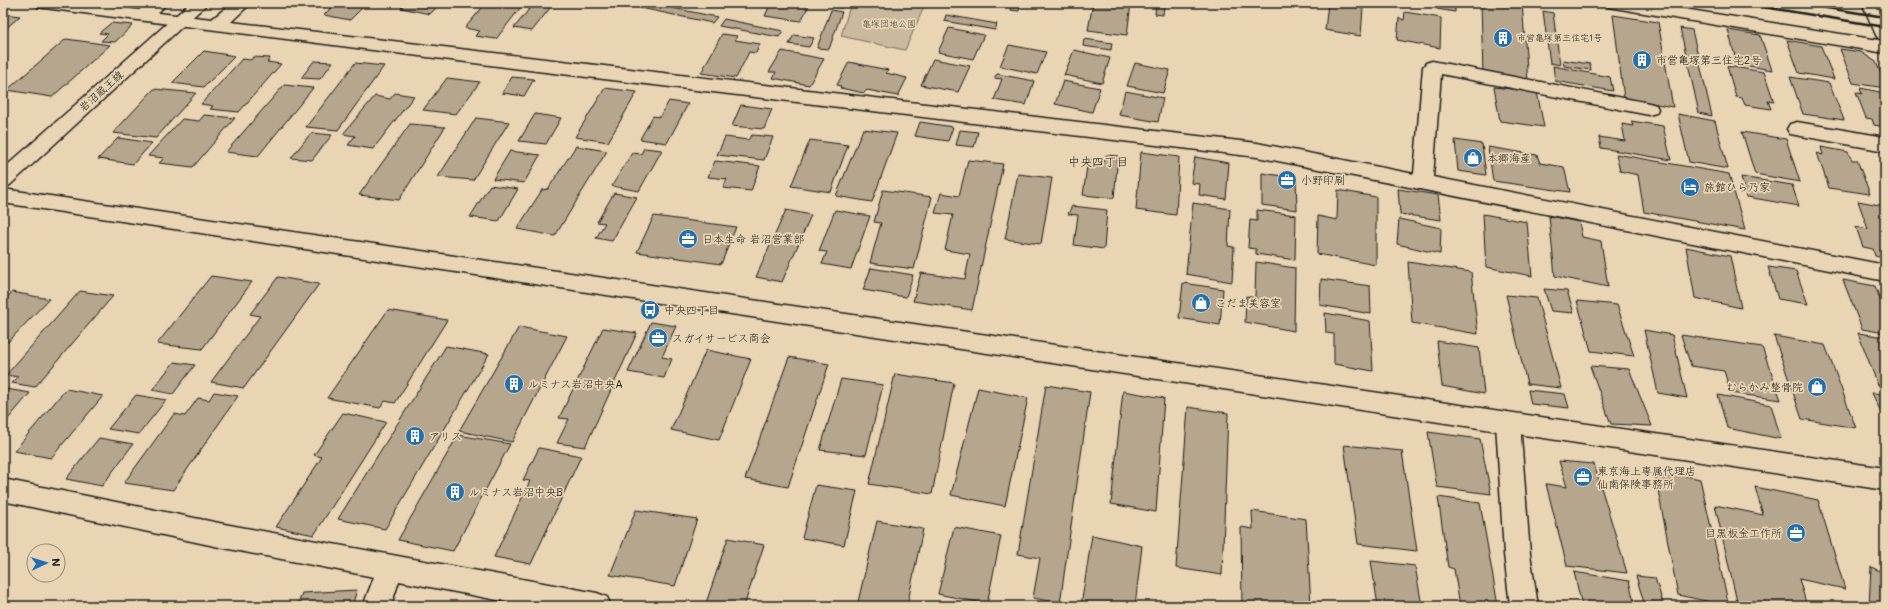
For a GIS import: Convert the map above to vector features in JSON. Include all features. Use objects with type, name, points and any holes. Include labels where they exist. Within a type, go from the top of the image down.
[{"type":"street","points":[[44,3],[545,66],[1257,150],[1885,273]]},
{"type":"street","points":[[143,16],[160,3]]},
{"type":"street","name":"岩沼蔵王線","points":[[3,180],[179,20],[200,3]]},
{"type":"street","points":[[216,25],[243,3]]},
{"type":"street","points":[[1614,3],[1885,47]]},
{"type":"street","points":[[1870,3],[1885,35]]},
{"type":"street","points":[[1423,182],[1432,67],[1649,109]]},
{"type":"street","points":[[1797,129],[1885,144]]},
{"type":"street","points":[[3,196],[1885,479]]},
{"type":"street","points":[[1508,422],[1517,554],[1524,606]]},
{"type":"street","points":[[3,490],[224,536],[391,566],[597,606]]},
{"type":"street","points":[[377,606],[391,566]]},
{"type":"green space","name":"亀塚団地公園","points":[[851,3],[923,3],[923,9],[905,50],[841,36]]},
{"type":"building","points":[[318,3],[367,3],[350,20],[324,15],[332,7]]},
{"type":"building","points":[[406,3],[441,3],[430,14],[401,8]]},
{"type":"building","points":[[486,3],[524,3],[496,39],[475,36],[480,31],[465,28]]},
{"type":"building","points":[[534,3],[553,4],[532,31],[514,28]]},
{"type":"building","points":[[645,3],[717,17],[712,23],[641,8]]},
{"type":"building","points":[[771,3],[810,3],[801,21],[765,16]]},
{"type":"building","points":[[833,3],[843,3],[842,8],[831,7]]},
{"type":"building","points":[[952,3],[989,3],[988,7]]},
{"type":"building","points":[[1012,3],[1021,3],[1019,11],[1010,10]]},
{"type":"building","points":[[1093,3],[1131,3],[1127,35],[1088,30]]},
{"type":"building","points":[[1156,3],[1164,3],[1163,15],[1155,14]]},
{"type":"building","points":[[1328,3],[1363,6],[1361,36],[1325,30]]},
{"type":"building","points":[[1437,3],[1455,3],[1455,12],[1437,9]]},
{"type":"building","name":"市営亀塚第三住宅1号","points":[[1481,3],[1522,3],[1528,82],[1483,74]]},
{"type":"building","points":[[831,10],[842,12],[829,49],[817,48]]},
{"type":"building","points":[[1543,11],[1553,13],[1560,65],[1550,63]]},
{"type":"building","points":[[1405,12],[1441,18],[1440,48],[1397,40],[1399,18],[1404,20]]},
{"type":"building","points":[[3,14],[20,16],[3,31]]},
{"type":"building","points":[[946,15],[997,24],[995,30],[944,21]]},
{"type":"building","name":"市営亀塚第三住宅2号","points":[[1613,15],[1658,22],[1673,107],[1624,98]]},
{"type":"building","points":[[724,19],[783,31],[779,37],[719,26]]},
{"type":"building","points":[[111,23],[133,25],[115,42],[101,41],[108,34],[99,33]]},
{"type":"building","points":[[949,28],[984,35],[973,59],[938,52]]},
{"type":"building","points":[[1680,28],[1692,30],[1712,116],[1699,113]]},
{"type":"building","points":[[1728,30],[1760,35],[1772,70],[1737,64]]},
{"type":"building","points":[[722,34],[737,36],[735,40],[760,44],[756,53],[749,52],[736,78],[701,73]]},
{"type":"building","points":[[794,35],[814,38],[809,47],[789,44]]},
{"type":"building","points":[[66,39],[110,45],[52,97],[7,90]]},
{"type":"building","points":[[1084,39],[1112,43],[1111,50],[1083,46]]},
{"type":"building","points":[[1787,40],[1821,46],[1834,79],[1799,73]]},
{"type":"building","points":[[1009,45],[1046,52],[1037,74],[1000,66]]},
{"type":"building","points":[[1840,49],[1861,52],[1876,62],[1885,83],[1885,88],[1853,83]]},
{"type":"building","points":[[1074,50],[1110,58],[1102,83],[1064,75]]},
{"type":"building","points":[[204,51],[235,56],[204,87],[172,83]]},
{"type":"building","points":[[782,51],[824,59],[809,85],[773,78],[776,72],[769,72]]},
{"type":"building","points":[[253,57],[270,58],[267,62],[281,64],[239,112],[210,109],[213,106],[201,104],[242,59],[251,60]]},
{"type":"building","points":[[933,59],[970,66],[958,92],[921,85]]},
{"type":"building","points":[[1563,60],[1590,64],[1591,70],[1564,66]]},
{"type":"building","points":[[314,61],[333,62],[320,79],[301,78]]},
{"type":"building","points":[[849,62],[888,70],[886,73],[907,78],[898,96],[867,90],[864,93],[840,88],[841,86],[837,85]]},
{"type":"building","points":[[355,63],[384,66],[338,130],[306,127]]},
{"type":"building","points":[[1135,63],[1170,70],[1163,93],[1127,86]]},
{"type":"building","points":[[1553,66],[1610,77],[1613,91],[1555,81]]},
{"type":"building","points":[[1727,66],[1764,72],[1774,102],[1768,101],[1771,109],[1745,105],[1742,98],[1736,97]]},
{"type":"building","points":[[997,74],[1034,81],[1026,105],[994,100],[1002,79],[994,78]]},
{"type":"building","points":[[512,77],[534,79],[524,96],[502,93]]},
{"type":"building","points":[[1790,77],[1829,83],[1844,120],[1803,114]]},
{"type":"building","points":[[447,78],[480,82],[456,114],[423,110]]},
{"type":"building","points":[[1063,81],[1100,88],[1092,112],[1055,104]]},
{"type":"building","points":[[284,85],[313,88],[258,156],[226,152]]},
{"type":"building","points":[[1494,87],[1537,92],[1544,127],[1500,121]]},
{"type":"building","points":[[605,88],[637,92],[608,142],[575,137]]},
{"type":"building","points":[[1860,88],[1885,93],[1885,127],[1874,125],[1872,119],[1866,118],[1856,92],[1862,94]]},
{"type":"building","points":[[154,89],[196,93],[156,138],[113,133]]},
{"type":"building","points":[[1125,91],[1163,98],[1158,122],[1119,115]]},
{"type":"building","points":[[395,93],[414,96],[373,149],[348,145],[355,136],[343,134],[375,96],[390,99]]},
{"type":"building","points":[[669,101],[688,104],[667,143],[640,139],[653,116],[660,117]]},
{"type":"building","points":[[741,105],[772,109],[764,129],[732,126]]},
{"type":"building","points":[[535,114],[561,118],[546,144],[519,141]]},
{"type":"building","points":[[1678,114],[1715,121],[1728,169],[1689,162]]},
{"type":"building","points":[[204,115],[235,118],[193,167],[159,163],[164,158],[148,156],[182,119],[199,121]]},
{"type":"building","points":[[476,118],[509,122],[473,180],[438,177]]},
{"type":"building","points":[[1631,121],[1663,126],[1671,160],[1601,148],[1599,137],[1625,141],[1622,124],[1633,126]]},
{"type":"building","points":[[920,122],[953,127],[948,141],[915,136]]},
{"type":"building","points":[[410,124],[445,127],[399,200],[359,195]]},
{"type":"building","points":[[863,129],[897,133],[872,202],[836,196]]},
{"type":"building","points":[[960,130],[978,132],[974,147],[956,145]]},
{"type":"building","points":[[1742,132],[1786,139],[1800,182],[1755,174]]},
{"type":"building","points":[[311,133],[332,135],[312,160],[291,158]]},
{"type":"building","points":[[752,135],[773,137],[764,160],[717,155],[725,137],[748,140]]},
{"type":"building","points":[[118,138],[152,143],[133,164],[98,159]]},
{"type":"building","points":[[810,140],[848,145],[831,192],[791,186]]},
{"type":"building","points":[[1455,140],[1482,144],[1486,175],[1458,171]]},
{"type":"building","points":[[576,146],[607,151],[555,236],[517,229],[542,190],[548,189]]},
{"type":"building","points":[[1488,147],[1537,155],[1540,163],[1564,167],[1570,192],[1493,181]]},
{"type":"building","points":[[1821,147],[1848,152],[1852,160],[1857,160],[1870,194],[1829,188],[1817,153],[1823,155]]},
{"type":"building","points":[[644,148],[662,150],[639,191],[612,186],[632,153],[641,154]]},
{"type":"building","points":[[510,151],[540,155],[524,183],[493,179]]},
{"type":"building","points":[[1141,152],[1179,157],[1176,215],[1136,210]]},
{"type":"building","points":[[1616,154],[1729,174],[1745,230],[1644,212],[1638,175],[1620,171]]},
{"type":"building","points":[[1106,155],[1118,156],[1114,198],[1083,195],[1088,159],[1105,161]]},
{"type":"building","points":[[1195,157],[1229,163],[1226,199],[1199,195],[1200,184],[1191,183]]},
{"type":"building","points":[[968,160],[1003,164],[972,310],[913,301],[921,273],[965,279],[970,254],[945,250],[953,215],[935,213],[941,193],[959,196]]},
{"type":"building","points":[[715,161],[760,166],[751,191],[723,188],[727,179],[708,177]]},
{"type":"building","points":[[1262,173],[1296,178],[1297,210],[1262,205]]},
{"type":"building","points":[[1018,174],[1052,178],[1041,244],[1005,239]]},
{"type":"building","points":[[1741,177],[1792,185],[1799,206],[1747,197]]},
{"type":"building","points":[[490,185],[518,189],[499,221],[470,217]]},
{"type":"building","points":[[1398,189],[1438,195],[1441,220],[1400,214]]},
{"type":"building","points":[[883,190],[932,197],[914,269],[870,263],[881,223],[874,222]]},
{"type":"building","points":[[1338,190],[1376,197],[1376,265],[1317,254],[1318,216],[1337,220]]},
{"type":"building","points":[[614,193],[637,197],[612,241],[596,238],[605,223],[597,222]]},
{"type":"building","points":[[1858,201],[1885,206],[1885,258],[1875,256],[1873,249],[1863,247],[1856,227],[1868,229]]},
{"type":"building","points":[[1193,203],[1230,209],[1228,246],[1234,247],[1232,282],[1186,274]]},
{"type":"building","points":[[1072,206],[1107,210],[1104,249],[1074,245],[1078,215],[1068,214]]},
{"type":"building","points":[[786,210],[811,215],[782,282],[756,277]]},
{"type":"building","points":[[835,210],[870,216],[851,269],[822,264],[827,252],[819,251]]},
{"type":"building","points":[[1257,210],[1296,215],[1295,260],[1256,254],[1256,249],[1248,248],[1250,220],[1257,221]]},
{"type":"building","points":[[1483,214],[1527,222],[1532,276],[1486,267]]},
{"type":"building","points":[[654,216],[736,227],[721,264],[637,252]]},
{"type":"building","points":[[1549,216],[1579,222],[1582,237],[1601,241],[1608,287],[1555,276]]},
{"type":"building","points":[[1399,219],[1441,228],[1440,254],[1397,244]]},
{"type":"building","points":[[1686,247],[1730,256],[1741,308],[1695,298]]},
{"type":"building","points":[[1256,262],[1295,268],[1294,331],[1245,322],[1246,296],[1255,298]]},
{"type":"building","points":[[1408,262],[1471,272],[1478,334],[1412,323]]},
{"type":"building","points":[[1768,267],[1796,271],[1808,304],[1778,299]]},
{"type":"building","points":[[871,268],[913,275],[906,297],[863,290]]},
{"type":"building","points":[[211,276],[252,282],[202,349],[157,344]]},
{"type":"building","points":[[278,277],[319,284],[244,388],[211,382],[260,316],[250,314]]},
{"type":"building","points":[[1321,279],[1370,286],[1371,314],[1320,305]]},
{"type":"building","points":[[1843,280],[1875,286],[1885,311],[1885,333],[1862,329]]},
{"type":"building","points":[[1183,283],[1223,289],[1220,325],[1179,318]]},
{"type":"building","points":[[1544,289],[1567,291],[1574,313],[1551,311]]},
{"type":"building","points":[[80,291],[113,296],[35,387],[12,383],[18,377],[6,375]]},
{"type":"building","points":[[12,292],[49,299],[8,342],[3,341],[3,302]]},
{"type":"building","points":[[1506,295],[1537,298],[1561,388],[1527,384]]},
{"type":"building","points":[[1577,301],[1617,305],[1634,356],[1591,351]]},
{"type":"building","points":[[388,310],[447,320],[395,403],[385,401],[380,408],[327,398]]},
{"type":"building","points":[[1325,313],[1370,321],[1373,371],[1334,364],[1334,334],[1326,333]]},
{"type":"building","points":[[651,322],[676,326],[662,357],[672,359],[664,378],[628,372]]},
{"type":"building","name":"ルミナス岩沼中央A","points":[[519,327],[567,336],[512,442],[459,431]]},
{"type":"building","points":[[603,328],[637,333],[585,447],[557,443],[569,419],[559,418]]},
{"type":"building","points":[[1644,330],[1672,335],[1687,398],[1658,393]]},
{"type":"building","points":[[1858,333],[1885,337],[1885,386],[1878,385]]},
{"type":"building","points":[[1681,335],[1762,347],[1781,400],[1731,393],[1724,371],[1691,366]]},
{"type":"building","points":[[1774,336],[1825,345],[1856,428],[1802,419]]},
{"type":"building","points":[[1437,341],[1479,348],[1484,394],[1442,386]]},
{"type":"building","name":"アリス","points":[[446,346],[489,354],[385,529],[338,519]]},
{"type":"building","points":[[706,350],[751,359],[719,440],[671,430]]},
{"type":"building","points":[[789,357],[829,364],[788,487],[745,479]]},
{"type":"building","points":[[174,362],[195,365],[173,394],[152,390]]},
{"type":"building","points":[[1590,366],[1629,369],[1652,426],[1611,424]]},
{"type":"building","points":[[895,374],[954,383],[932,494],[869,484]]},
{"type":"building","points":[[841,379],[883,385],[866,455],[820,450]]},
{"type":"building","points":[[1046,385],[1090,392],[1060,603],[1033,598],[1040,558],[1018,554]]},
{"type":"building","points":[[978,388],[1028,398],[1005,506],[951,495]]},
{"type":"building","points":[[6,389],[30,393],[3,425],[3,392]]},
{"type":"building","points":[[66,389],[103,396],[51,458],[14,451]]},
{"type":"building","points":[[1528,390],[1565,394],[1569,408],[1531,404]]},
{"type":"building","points":[[1123,391],[1164,398],[1156,512],[1111,504]]},
{"type":"building","points":[[214,392],[238,396],[173,490],[124,483],[174,414],[185,416],[198,398],[209,400]]},
{"type":"building","points":[[1872,393],[1885,394],[1885,421]]},
{"type":"building","points":[[136,395],[166,400],[139,434],[108,429]]},
{"type":"building","points":[[1718,395],[1771,405],[1781,439],[1727,428]]},
{"type":"building","points":[[1188,407],[1228,413],[1222,575],[1176,568]]},
{"type":"building","points":[[343,413],[386,422],[314,535],[276,527],[322,457],[314,455]]},
{"type":"building","points":[[1428,432],[1480,439],[1491,494],[1437,487]]},
{"type":"building","name":"ルミナス岩沼中央B","points":[[458,435],[510,444],[453,551],[398,540]]},
{"type":"building","points":[[99,438],[133,444],[102,486],[66,479]]},
{"type":"building","points":[[1344,445],[1402,451],[1417,551],[1358,544]]},
{"type":"building","points":[[539,448],[581,456],[531,564],[494,557],[530,481],[523,480]]},
{"type":"building","points":[[1559,461],[1594,464],[1627,573],[1567,566],[1546,484],[1567,487]]},
{"type":"building","points":[[1654,469],[1700,479],[1729,606],[1678,595]]},
{"type":"building","points":[[816,485],[857,491],[844,545],[802,538]]},
{"type":"building","points":[[1755,487],[1818,500],[1845,589],[1799,579],[1807,606],[1738,606],[1715,505],[1763,515]]},
{"type":"building","points":[[1438,497],[1480,503],[1498,606],[1460,606],[1454,569],[1448,567]]},
{"type":"building","points":[[636,510],[697,519],[675,586],[610,575]]},
{"type":"building","points":[[1252,511],[1306,519],[1311,606],[1242,606],[1241,527],[1253,529]]},
{"type":"building","points":[[877,521],[923,529],[907,606],[857,606]]},
{"type":"building","points":[[954,527],[1001,536],[987,604],[938,594]]},
{"type":"building","points":[[1092,535],[1142,546],[1135,606],[1081,606]]},
{"type":"building","points":[[728,538],[764,545],[744,606],[705,606]]},
{"type":"building","points":[[1371,561],[1415,566],[1422,606],[1378,606]]},
{"type":"building","points":[[1871,567],[1885,573],[1885,606],[1869,606]]},
{"type":"building","points":[[1574,572],[1629,581],[1635,606],[1582,606]]},
{"type":"building","points":[[1636,576],[1655,578],[1664,606],[1645,606]]},
{"type":"building","points":[[357,590],[352,606],[297,606],[302,593]]},
{"type":"railway","points":[[1740,3],[1885,27]]},
{"type":"railway","points":[[1795,3],[1885,17]]},
{"type":"place","name":"市営亀塚第三住宅1号","points":[[1503,38]]},
{"type":"place","name":"市営亀塚第三住宅2号","points":[[1642,60]]},
{"type":"place","name":"本郷海産","points":[[1473,158]]},
{"type":"place","name":"小野印刷","points":[[1287,180]]},
{"type":"place","name":"旅館ひら乃家","points":[[1690,187]]},
{"type":"place","name":"日本生命 岩沼営業部","points":[[688,239]]},
{"type":"place","name":"こだま美容室","points":[[1201,303]]},
{"type":"place","name":"中央四丁目","points":[[650,310]]},
{"type":"place","name":"スガイサービス商会","points":[[658,338]]},
{"type":"place","name":"ルミナス岩沼中央A","points":[[514,384]]},
{"type":"place","name":"むらかみ整骨院","points":[[1817,387]]},
{"type":"place","name":"アリス","points":[[415,436]]},
{"type":"place","name":"東京海上専属代理店 仙南保険事務所","points":[[1583,477]]},
{"type":"place","name":"ルミナス岩沼中央B","points":[[455,492]]},
{"type":"place","name":"目黒板金工作所","points":[[1796,533]]},
{"type":"district","name":"中央四丁目","points":[[1098,162]]}]
